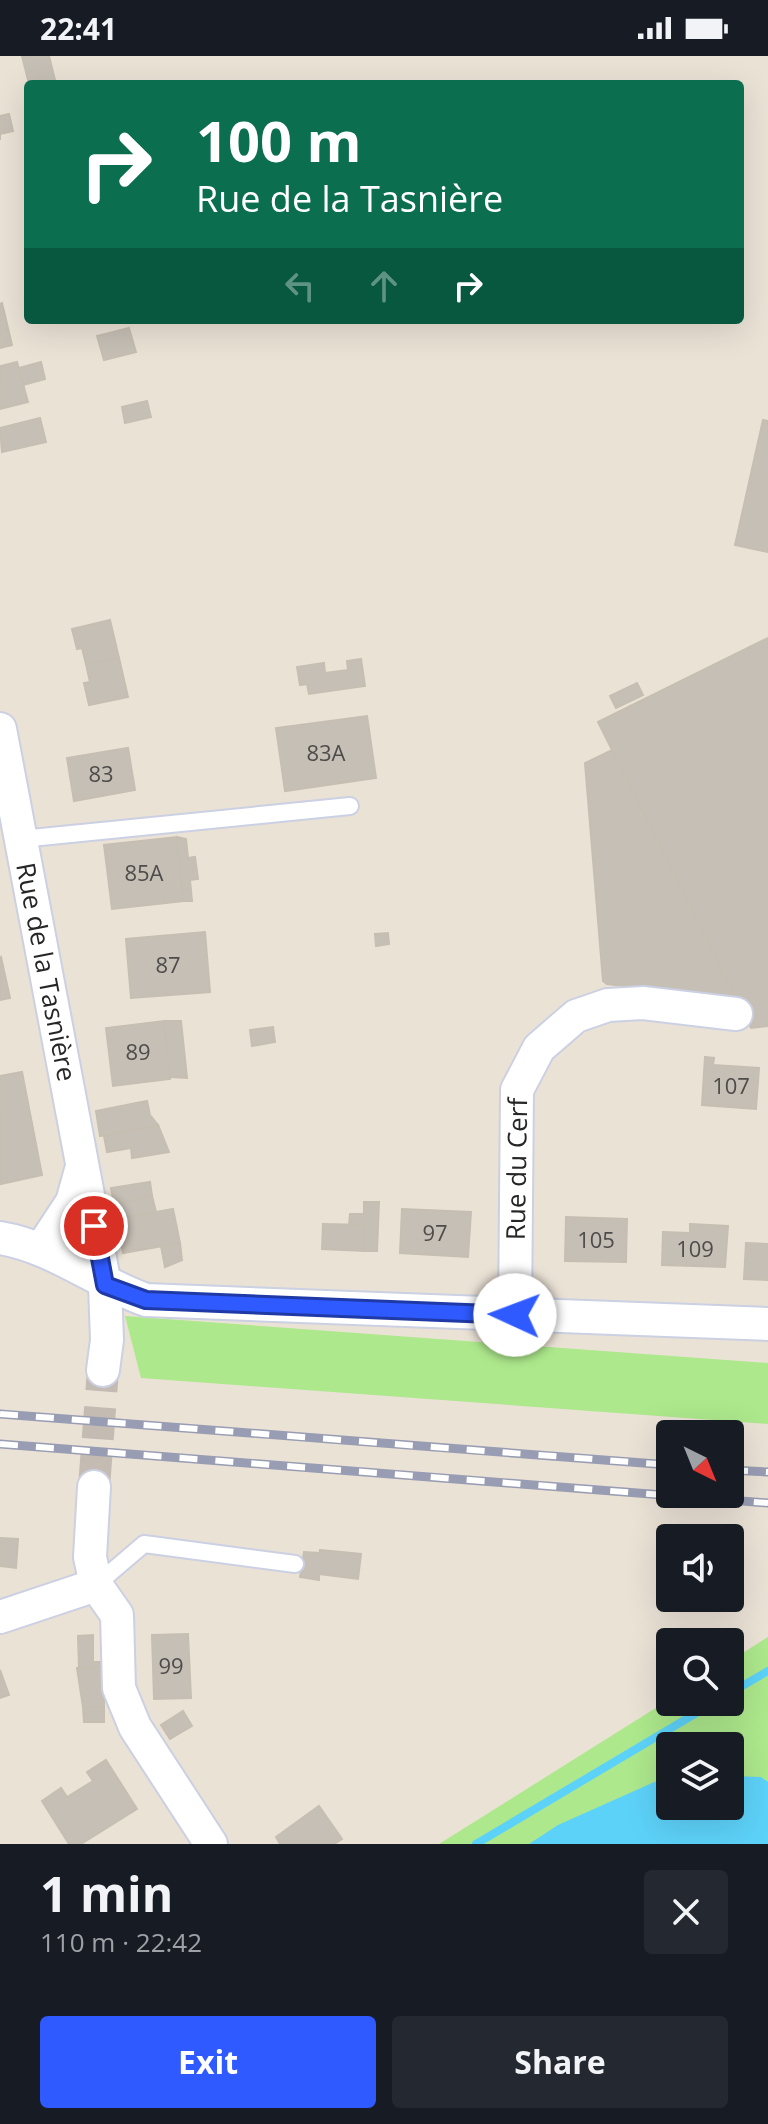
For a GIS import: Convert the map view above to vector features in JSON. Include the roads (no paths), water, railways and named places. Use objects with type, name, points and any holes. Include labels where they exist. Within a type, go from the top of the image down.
[{"type":"street","name":"Rue de la Tasnière","points":[[0,729],[105,1285],[107,1340],[103,1370]]},
{"type":"street","name":"Rue du Cerf","points":[[515,1315],[517,1090],[539,1048],[576,1016],[608,1005],[643,1003],[736,1014]]},
{"type":"street","name":"Rue de la Tasnière","points":[[41,1249],[72,1202],[82,1167]]},
{"type":"street","points":[[0,1238],[41,1249],[73,1263],[105,1285],[146,1300],[768,1324]]},
{"type":"street","points":[[94,1487],[90,1557],[96,1585],[117,1615],[119,1688],[135,1727],[211,1844]]},
{"type":"street","points":[[0,1617],[96,1585]]},
{"type":"lane","points":[[21,839],[350,806]]},
{"type":"lane","points":[[96,1585],[144,1544],[295,1564]]},
{"type":"water","points":[[744,1776],[761,1777],[768,1782],[768,1844],[529,1844],[558,1825],[656,1781],[656,1820],[744,1820]]},
{"type":"waterway","points":[[744,1685],[768,1671]]},
{"type":"waterway","points":[[476,1844],[691,1716]]},
{"type":"tunnel","points":[[94,1487],[103,1370]]},
{"type":"railway","points":[[0,1414],[656,1464]]},
{"type":"railway","points":[[0,1444],[768,1503]]},
{"type":"railway","points":[[744,1471],[768,1472]]}]
